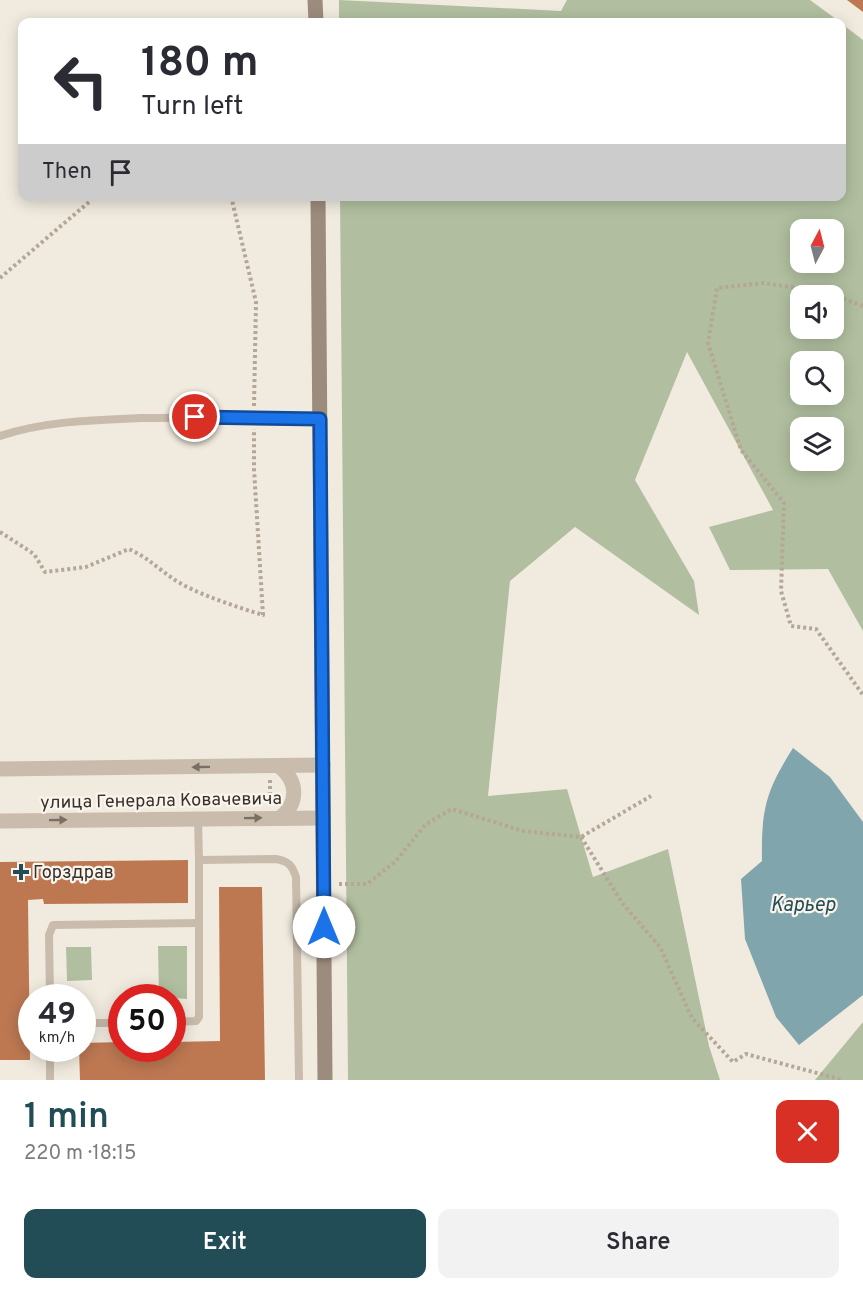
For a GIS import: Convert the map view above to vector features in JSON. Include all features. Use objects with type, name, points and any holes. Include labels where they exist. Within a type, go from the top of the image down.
[{"type":"main road","points":[[315,0],[316,18]]},
{"type":"main road","points":[[318,201],[325,1080]]},
{"type":"street","name":"улица Генерала Ковачевича","points":[[0,769],[274,771],[323,765]]},
{"type":"street","points":[[274,771],[291,778],[294,793],[290,808],[275,814]]},
{"type":"street","name":"улица Генерала Ковачевича","points":[[0,821],[198,819],[275,814],[323,818]]},
{"type":"lane","points":[[0,436],[27,427],[95,420],[195,417],[320,419]]},
{"type":"lane","points":[[186,1021],[196,1021],[199,1017],[198,819]]},
{"type":"lane","points":[[199,860],[276,859],[286,861],[293,868],[296,877],[299,1080]]},
{"type":"lane","points":[[50,984],[49,935],[52,925],[199,922]]},
{"type":"lane","points":[[50,1062],[51,1080]]},
{"type":"path","points":[[0,278],[90,201]]},
{"type":"path","points":[[863,306],[828,293],[764,283],[717,288],[708,343],[741,450],[784,503],[780,591],[791,626],[816,629],[863,695]]},
{"type":"path","points":[[0,532],[34,554],[45,572],[86,567],[129,549],[151,560],[173,578],[237,607],[263,615]]},
{"type":"path","points":[[274,771],[275,814]]},
{"type":"path","points":[[323,884],[367,884],[395,862],[426,824],[452,808],[523,831],[581,837],[651,796]]},
{"type":"path","points":[[581,837],[624,904],[660,947],[692,1018],[733,1062],[746,1054],[843,1080]]},
{"type":"green space","points":[[339,0],[561,11],[567,0],[810,0],[835,18],[339,18]]},
{"type":"green space","points":[[846,27],[863,40],[863,631],[828,569],[730,570],[709,527],[773,510],[687,352],[635,480],[694,581],[699,615],[575,527],[510,581],[488,796],[567,789],[593,877],[668,849],[709,1046],[720,1080],[348,1080],[340,201],[846,201]]},
{"type":"green space","points":[[158,946],[187,946],[187,999],[186,984],[159,984]]},
{"type":"green space","points":[[66,947],[91,947],[92,980],[67,981]]},
{"type":"green space","points":[[863,1022],[863,1080],[815,1080]]},
{"type":"water","name":"Карьер","points":[[793,748],[830,777],[863,822],[863,995],[799,1045],[776,1017],[745,939],[741,879],[762,861],[764,814],[767,801],[777,776]]},
{"type":"building","points":[[847,0],[863,0],[863,12]]},
{"type":"building","points":[[188,860],[188,903],[44,904],[43,899],[28,900],[29,984],[18,984],[18,1060],[0,1060],[0,862]]},
{"type":"building","points":[[219,887],[262,887],[265,1080],[80,1080],[79,1062],[96,1062],[96,1043],[108,1042],[108,1062],[186,1062],[186,1042],[220,1041]]},
{"type":"place","name":"Горздрав","points":[[21,872]]},
{"type":"route","points":[[195,417],[320,419],[324,927]]}]
